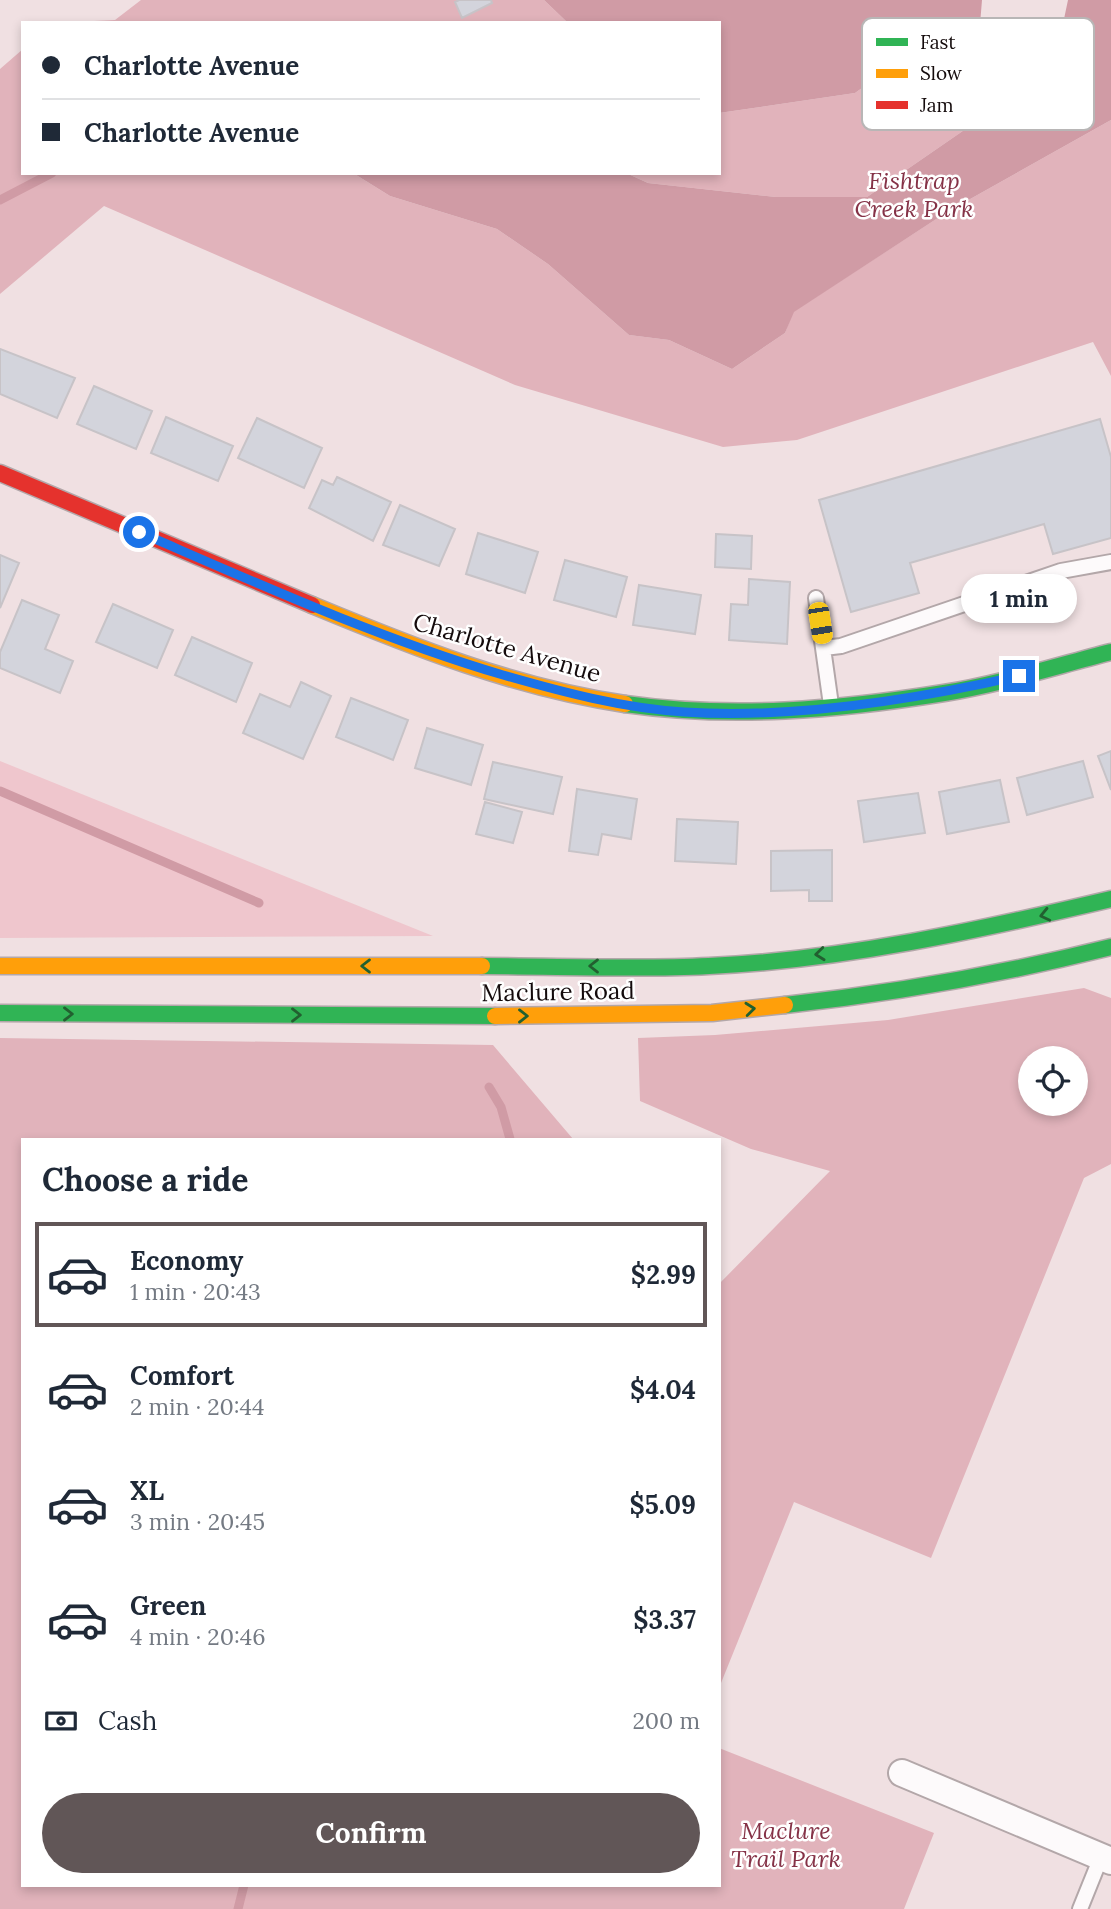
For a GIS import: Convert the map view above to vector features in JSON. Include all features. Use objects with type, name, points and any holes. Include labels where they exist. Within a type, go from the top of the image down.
[{"type":"main road","name":"Charlotte Avenue","points":[[0,473],[376,632],[445,658],[580,698],[682,712],[763,714],[946,693],[1111,652]]},
{"type":"main road","name":"Maclure Road","points":[[0,966],[710,966],[858,950],[1015,922],[1111,900]]},
{"type":"main road","name":"Maclure Road","points":[[0,1013],[525,1016],[712,1013],[883,994],[1022,969],[1111,947]]},
{"type":"street","points":[[902,1773],[1106,1859]]},
{"type":"lane","points":[[824,648],[841,646],[1061,572],[1111,562]]},
{"type":"lane","points":[[816,598],[832,706]]},
{"type":"lane","points":[[1080,1909],[1106,1859]]},
{"type":"shaded area","points":[[544,0],[982,0],[981,18],[862,18],[862,88],[855,93],[721,113],[721,21],[566,21]]},
{"type":"shaded area","points":[[1068,0],[1111,0],[1111,120],[1094,130],[1094,18],[1064,18]]},
{"type":"shaded area","points":[[964,130],[1093,130],[947,212],[794,312],[785,333],[732,369],[669,340],[629,335],[548,264],[497,229],[390,196],[356,175],[630,175],[648,183],[776,197],[867,197]]},
{"type":"shaded area","points":[[0,761],[433,936],[0,938]]},
{"type":"green space","points":[[141,0],[544,0],[566,21],[94,21],[115,20]]},
{"type":"green space","points":[[21,51],[21,175],[356,175],[390,196],[497,229],[548,264],[629,335],[669,340],[732,369],[785,333],[793,312],[947,212],[1111,120],[1111,376],[1093,342],[797,440],[723,447],[515,385],[104,206],[0,294],[0,69]]},
{"type":"green space","points":[[862,88],[862,130],[964,130],[867,197],[776,197],[648,183],[630,175],[721,175],[721,113],[855,93]]},
{"type":"green space","points":[[1084,988],[1111,998],[1111,1164],[1084,1178],[931,1558],[794,1502],[721,1683],[721,1282],[830,1171],[751,1149],[640,1101],[638,1038],[715,1035],[888,1020]]},
{"type":"green space","name":"Maclure Trail Park","points":[[0,1038],[493,1045],[572,1138],[21,1138],[21,1887],[721,1887],[721,1749],[934,1833],[904,1909],[0,1909]]},
{"type":"building","points":[[491,0],[492,3],[462,18],[455,2]]},
{"type":"building","points":[[0,349],[75,378],[57,418],[0,394]]},
{"type":"building","points":[[94,386],[152,411],[136,449],[77,424]]},
{"type":"building","points":[[166,417],[233,446],[218,481],[151,453]]},
{"type":"building","points":[[257,418],[322,448],[304,488],[238,458]]},
{"type":"building","points":[[1100,419],[1111,457],[1111,538],[1053,554],[1044,524],[910,563],[919,593],[851,612],[819,500]]},
{"type":"building","points":[[337,477],[391,502],[373,541],[309,508],[322,480],[333,485]]},
{"type":"building","points":[[400,505],[455,529],[439,566],[383,545]]},
{"type":"building","points":[[478,533],[538,552],[525,593],[466,574]]},
{"type":"building","points":[[716,534],[752,536],[751,569],[715,567]]},
{"type":"building","points":[[0,555],[19,563],[0,608]]},
{"type":"building","points":[[565,560],[627,577],[616,617],[554,600]]},
{"type":"building","points":[[749,579],[790,582],[787,644],[729,640],[731,604],[748,605]]},
{"type":"building","points":[[639,585],[701,595],[695,634],[633,625]]},
{"type":"building","points":[[22,600],[59,615],[45,649],[73,661],[60,693],[0,668],[0,652]]},
{"type":"building","points":[[113,604],[173,630],[157,668],[96,642]]},
{"type":"building","points":[[192,637],[252,663],[236,702],[175,675]]},
{"type":"building","points":[[301,682],[331,696],[303,759],[243,733],[260,694],[290,707]]},
{"type":"building","points":[[351,698],[408,720],[393,760],[336,737]]},
{"type":"building","points":[[427,728],[483,745],[471,785],[415,768]]},
{"type":"building","points":[[1111,751],[1111,790],[1098,756]]},
{"type":"building","points":[[1083,761],[1093,797],[1027,815],[1017,778]]},
{"type":"building","points":[[493,762],[562,777],[553,814],[484,799]]},
{"type":"building","points":[[1000,780],[1009,822],[947,834],[939,792]]},
{"type":"building","points":[[577,789],[637,799],[631,839],[602,834],[598,855],[569,851]]},
{"type":"building","points":[[918,793],[925,833],[864,842],[858,801]]},
{"type":"building","points":[[485,802],[522,812],[513,843],[476,834]]},
{"type":"building","points":[[677,819],[738,822],[736,864],[675,861]]},
{"type":"building","points":[[832,850],[832,901],[809,901],[809,890],[771,891],[771,851]]},
{"type":"waterway","points":[[0,200],[48,175]]},
{"type":"waterway","points":[[0,791],[259,903]]},
{"type":"waterway","points":[[489,1087],[501,1107],[510,1138]]},
{"type":"waterway","points":[[238,1909],[244,1887]]},
{"type":"traffic: fast","points":[[625,704],[665,709],[745,712],[864,704],[965,689],[1111,652]]},
{"type":"traffic: fast","points":[[482,966],[624,968],[760,963],[912,942],[1111,899]]},
{"type":"traffic: fast","points":[[785,1005],[949,982],[1111,947]]},
{"type":"traffic: fast","points":[[0,1013],[495,1016]]},
{"type":"traffic: slow","points":[[312,605],[427,651],[505,677],[544,688],[625,704]]},
{"type":"traffic: slow","points":[[0,966],[482,966]]},
{"type":"traffic: slow","points":[[495,1016],[712,1013],[785,1005]]},
{"type":"traffic: jam","points":[[0,473],[312,605]]},
{"type":"route","points":[[139,532],[334,616],[445,658],[580,698],[682,712],[763,714],[946,693],[1019,676]]},
{"type":"park label","name":"Fishtrap Creek Park","points":[[914,195]]}]
